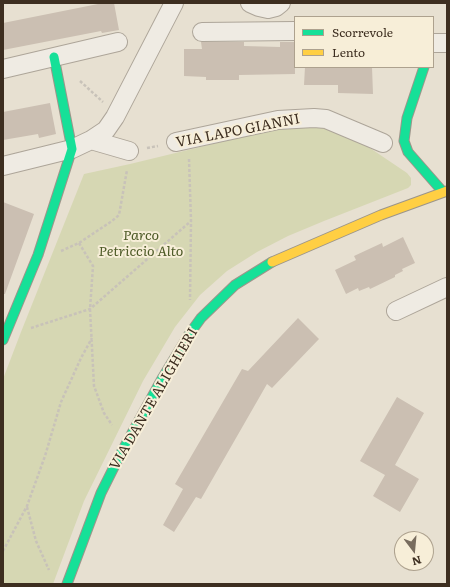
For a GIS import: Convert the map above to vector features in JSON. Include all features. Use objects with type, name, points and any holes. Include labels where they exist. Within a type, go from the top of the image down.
[{"type":"street","points":[[3,166],[72,149],[91,140],[106,130],[115,118],[174,3]]},
{"type":"street","points":[[250,3],[268,9],[276,7],[281,3]]},
{"type":"street","points":[[202,32],[294,31]]},
{"type":"street","points":[[3,69],[118,42]]},
{"type":"street","points":[[434,44],[447,43]]},
{"type":"street","points":[[4,339],[38,255],[72,149],[54,57]]},
{"type":"street","points":[[424,68],[405,127],[404,142],[408,152],[445,192]]},
{"type":"street","name":"VIA LAPO GIANNI","points":[[182,141],[278,120],[314,118],[326,119],[383,143]]},
{"type":"street","points":[[91,140],[129,151]]},
{"type":"street","name":"VIA DANTE ALIGHIERI","points":[[67,584],[94,511],[117,460],[179,351],[201,318],[214,304],[235,285],[270,263],[381,215],[445,192]]},
{"type":"street","points":[[396,311],[447,287]]},
{"type":"path","name":"VIA LAPO GIANNI","points":[[129,151],[182,141]]},
{"type":"path","points":[[182,141],[191,221],[190,305]]},
{"type":"path","points":[[38,255],[52,254],[66,250],[119,215],[129,151]]},
{"type":"path","points":[[4,339],[90,309],[191,221]]},
{"type":"path","points":[[79,242],[93,266],[90,309],[94,386],[104,413],[115,428]]},
{"type":"path","points":[[3,551],[27,506],[45,456],[61,402],[92,338]]},
{"type":"path","points":[[27,506],[36,541],[51,573]]},
{"type":"green space","name":"Parco Petriccio Alto","points":[[287,126],[324,127],[364,144],[407,173],[411,178],[411,185],[408,188],[288,236],[257,252],[227,271],[200,295],[175,327],[143,381],[84,501],[53,584],[3,584],[3,379],[84,174]]},
{"type":"building","points":[[103,3],[114,3],[119,30],[102,33],[101,31],[3,50],[3,23]]},
{"type":"building","points":[[201,42],[244,42],[244,46],[280,47],[280,42],[294,42],[295,74],[239,75],[239,80],[206,80],[206,77],[184,76],[184,49],[202,49]]},
{"type":"building","points":[[305,68],[372,68],[373,94],[338,93],[338,85],[304,85]]},
{"type":"building","points":[[50,103],[56,134],[39,138],[38,134],[3,140],[3,112]]},
{"type":"building","points":[[3,202],[34,214],[5,294],[3,294]]},
{"type":"building","points":[[403,237],[415,263],[402,269],[403,271],[395,275],[395,277],[370,289],[369,287],[359,291],[358,288],[346,294],[335,270],[356,260],[354,256],[382,243],[383,247]]},
{"type":"building","points":[[298,318],[319,339],[272,388],[267,384],[201,499],[196,497],[174,532],[163,525],[183,489],[175,484],[242,369],[248,371]]},
{"type":"building","points":[[397,397],[424,413],[395,465],[419,479],[400,512],[373,496],[385,475],[360,461]]},
{"type":"traffic: fast","points":[[3,340],[38,255],[72,149],[54,57]]},
{"type":"traffic: fast","points":[[424,68],[407,118],[404,141],[408,152],[443,192]]},
{"type":"traffic: fast","points":[[67,584],[101,493],[163,377],[188,336],[201,318],[235,285],[272,262]]},
{"type":"traffic: slow","points":[[272,262],[381,215],[447,191]]}]
